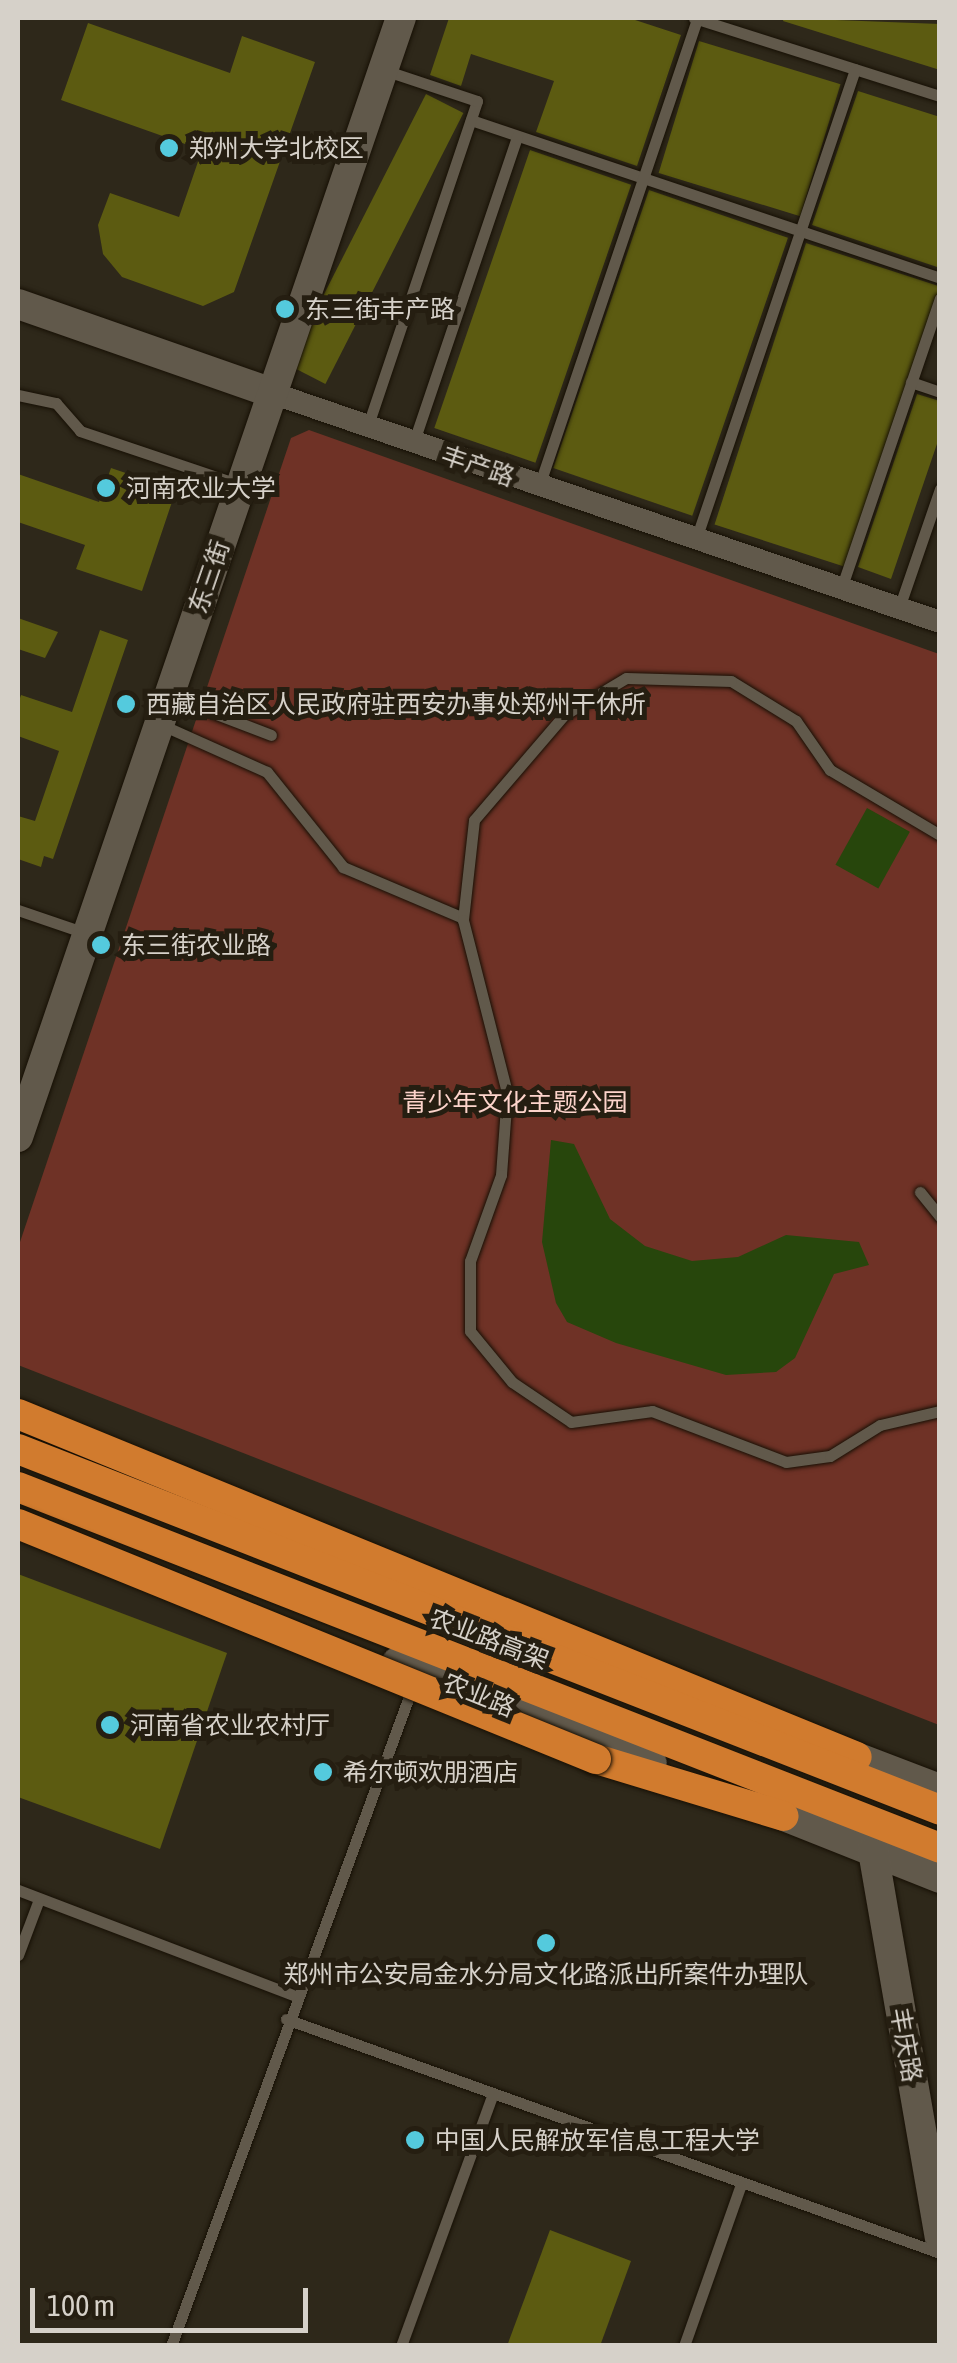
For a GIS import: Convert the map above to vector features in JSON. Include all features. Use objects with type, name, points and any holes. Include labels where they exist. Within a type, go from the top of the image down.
[{"type":"highway","points":[[18,1414],[696,1684],[864,1760]]},
{"type":"highway","name":"农业路高架","points":[[18,1449],[940,1810]]},
{"type":"highway","name":"农业路高架","points":[[18,1487],[940,1848]]},
{"type":"highway","points":[[18,1524],[596,1759],[784,1816]]},
{"type":"street","name":"东三街","points":[[18,1136],[401,18]]},
{"type":"street","name":"丰产路","points":[[18,304],[412,444],[940,622]]},
{"type":"street","points":[[18,1428],[940,1789]]},
{"type":"street","name":"农业路","points":[[18,1512],[940,1878]]},
{"type":"street","name":"丰庆路","points":[[873,1851],[940,2238]]},
{"type":"lane","points":[[539,486],[696,18],[940,96]]},
{"type":"lane","points":[[696,540],[855,69]]},
{"type":"lane","points":[[367,428],[477,101],[383,70]]},
{"type":"lane","points":[[471,120],[940,278]]},
{"type":"lane","points":[[412,444],[517,136]]},
{"type":"lane","points":[[841,588],[940,298]]},
{"type":"lane","points":[[911,382],[940,392]]},
{"type":"lane","points":[[18,396],[56,402],[80,431],[240,485]]},
{"type":"lane","points":[[900,608],[940,490]]},
{"type":"lane","points":[[940,835],[830,770],[796,720],[731,681],[626,678],[564,715],[474,820],[463,920],[507,1092],[501,1175],[470,1261],[470,1331],[512,1382],[571,1422],[652,1411],[786,1462],[830,1456],[880,1425],[940,1411]]},
{"type":"lane","points":[[164,710],[271,735]]},
{"type":"lane","points":[[164,710],[266,772],[343,868],[462,917]]},
{"type":"lane","points":[[18,910],[87,934]]},
{"type":"lane","points":[[920,1192],[940,1217]]},
{"type":"lane","points":[[171,2346],[286,2019],[418,1671]]},
{"type":"lane","points":[[18,1890],[295,1996]]},
{"type":"lane","points":[[18,1955],[39,1899]]},
{"type":"lane","points":[[286,2019],[940,2253]]},
{"type":"lane","points":[[400,2346],[493,2093]]},
{"type":"lane","points":[[684,2346],[741,2184]]},
{"type":"green space","name":"青少年文化主题公园","points":[[309,430],[939,654],[939,1725],[18,1365],[18,1248],[291,438]]},
{"type":"shaded area","points":[[867,808],[910,832],[878,889],[835,865]]},
{"type":"shaded area","points":[[551,1140],[574,1144],[610,1219],[645,1246],[692,1261],[738,1257],[786,1235],[859,1242],[869,1265],[834,1274],[795,1358],[776,1372],[726,1375],[616,1343],[567,1322],[556,1303],[542,1242]]},
{"type":"building","points":[[449,18],[629,18],[681,35],[637,166],[536,132],[554,81],[471,54],[461,86],[430,75]]},
{"type":"building","points":[[784,18],[940,24],[940,70],[783,21]]},
{"type":"building","points":[[88,23],[230,73],[242,36],[315,62],[234,292],[203,306],[122,277],[103,254],[98,225],[110,193],[179,217],[202,150],[61,100]]},
{"type":"building","points":[[699,41],[841,84],[800,216],[659,173]]},
{"type":"building","points":[[858,91],[940,117],[940,268],[812,225]]},
{"type":"building","points":[[426,94],[463,113],[325,384],[288,365]]},
{"type":"building","points":[[530,150],[631,185],[535,463],[434,428]]},
{"type":"building","points":[[649,190],[788,238],[692,516],[553,468]]},
{"type":"building","points":[[806,243],[940,287],[849,568],[715,525]]},
{"type":"building","points":[[917,394],[940,401],[940,435],[891,579],[858,567]]},
{"type":"building","points":[[111,468],[176,490],[142,591],[76,569],[85,545],[18,522],[18,474],[99,502]]},
{"type":"building","points":[[18,618],[58,632],[45,658],[18,649]]},
{"type":"building","points":[[100,630],[128,640],[53,859],[44,856],[41,867],[18,859],[18,816],[35,821],[59,751],[18,736],[18,704],[21,695],[72,712]]},
{"type":"building","name":"河南省农业农村厅","points":[[18,1574],[227,1653],[160,1849],[18,1797]]},
{"type":"building","points":[[550,2230],[631,2261],[600,2346],[507,2346]]},
{"type":"place","name":"郑州大学北校区","points":[[169,148]]},
{"type":"place","name":"东三街丰产路","points":[[285,309]]},
{"type":"place","name":"河南农业大学","points":[[106,488]]},
{"type":"place","name":"西藏自治区人民政府驻西安办事处郑州干休所","points":[[126,704]]},
{"type":"place","name":"东三街农业路","points":[[101,945]]},
{"type":"place","name":"河南省农业农村厅","points":[[110,1725]]},
{"type":"place","name":"希尔顿欢朋酒店","points":[[323,1772]]},
{"type":"place","name":"郑州市公安局金水分局文化路派出所案件办理队","points":[[546,1943]]},
{"type":"place","name":"中国人民解放军信息工程大学","points":[[415,2140]]}]
